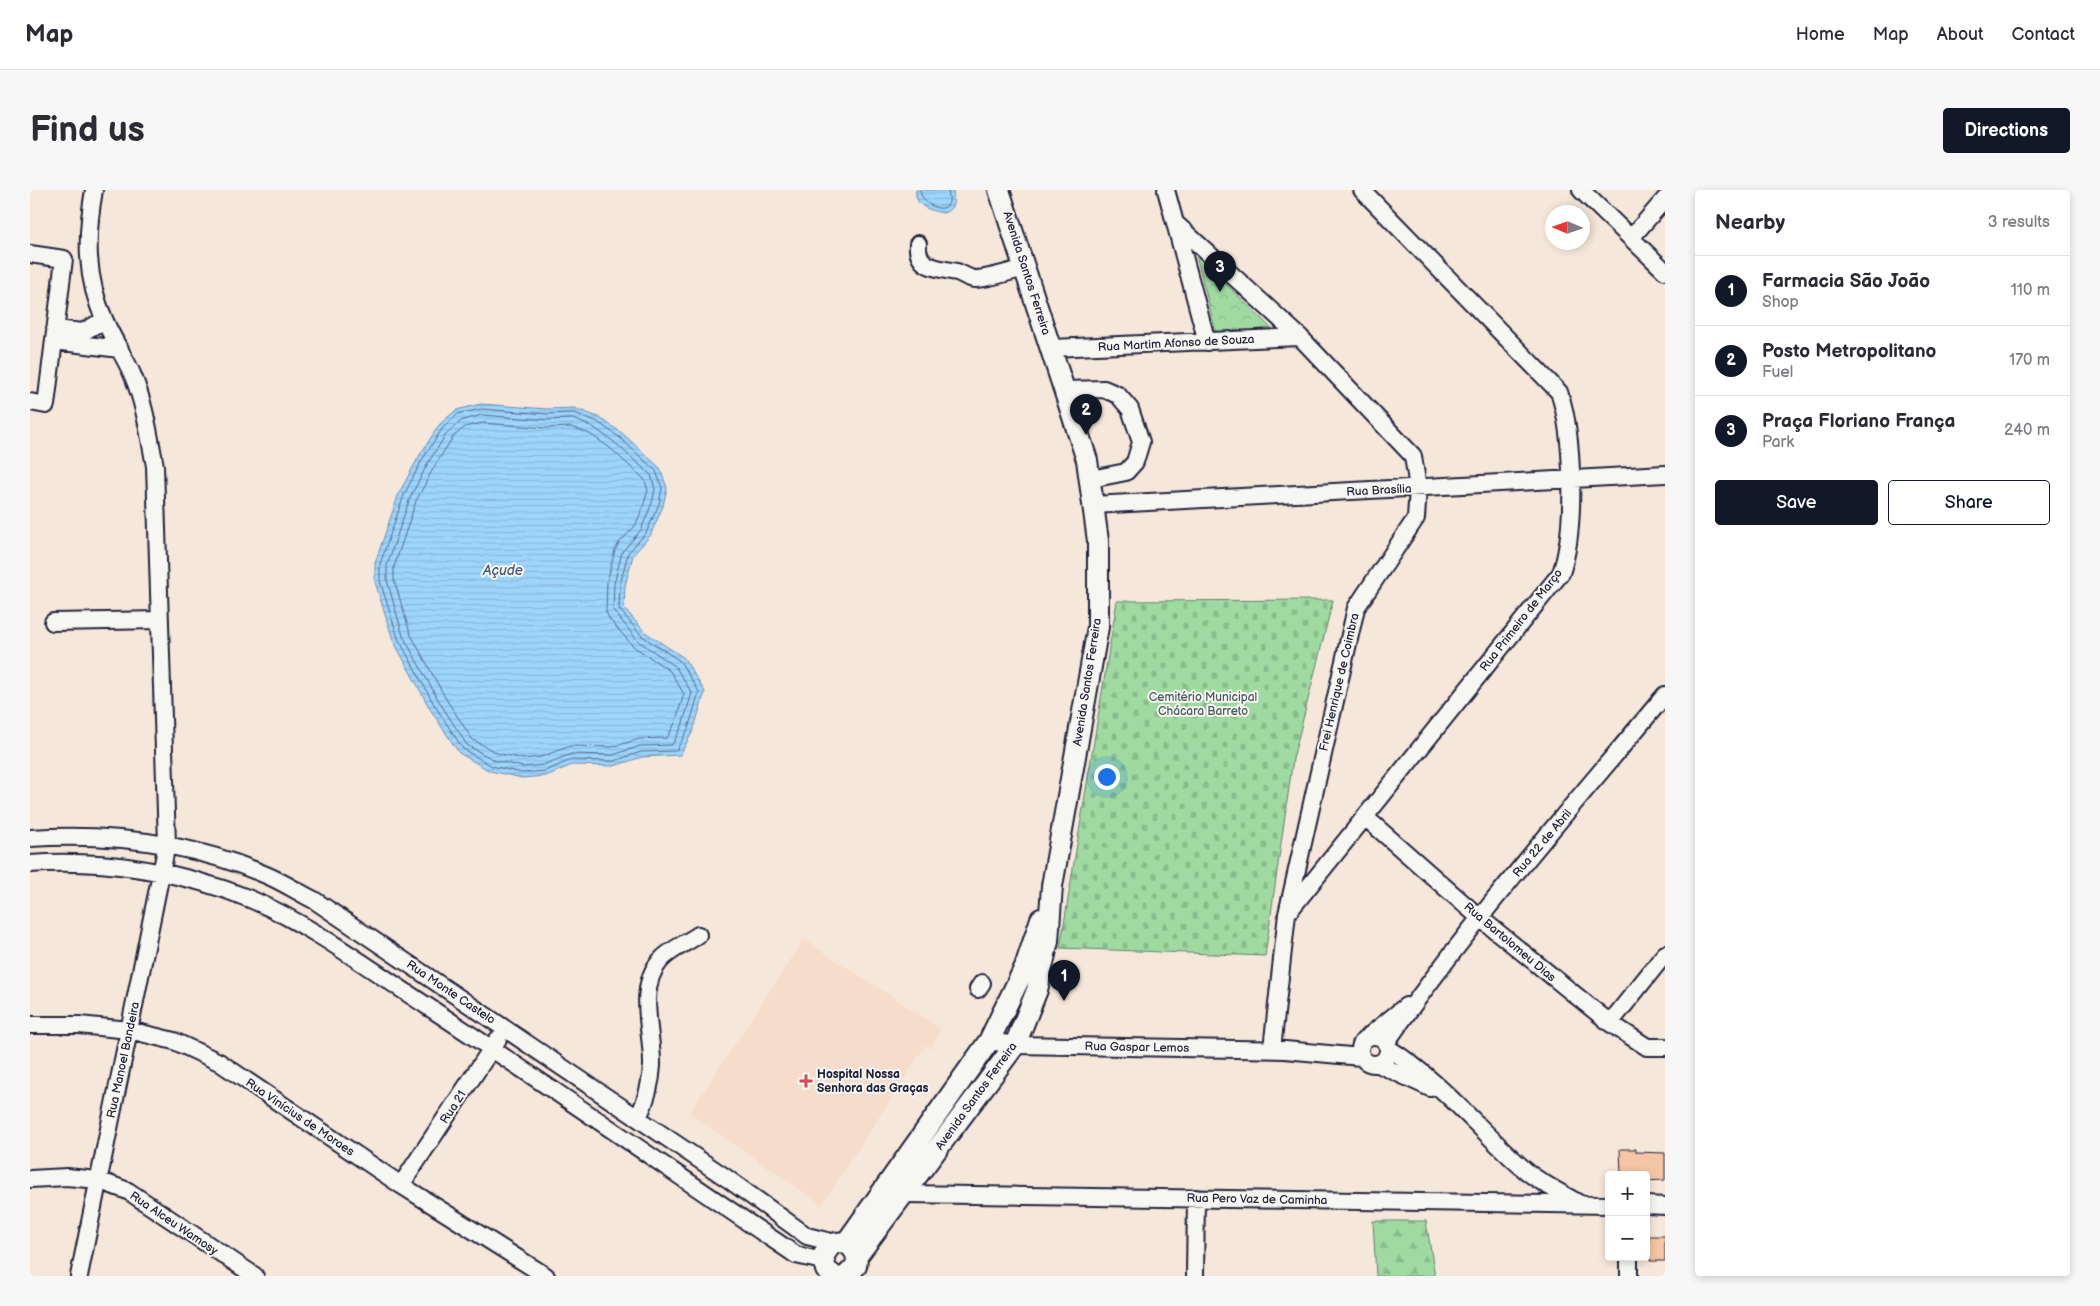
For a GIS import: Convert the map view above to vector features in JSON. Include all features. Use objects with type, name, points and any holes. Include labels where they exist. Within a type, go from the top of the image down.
[{"type":"main road","name":"Avenida Santos Ferreira","points":[[849,1261],[905,1194],[1015,1045],[1038,990],[1048,942],[1052,886],[1098,627],[1098,541],[1087,460],[999,190]]},
{"type":"main road","name":"Avenida Santos Ferreira","points":[[849,1261],[989,1041],[1025,966],[1052,886]]},
{"type":"main road","points":[[826,1271],[824,1252],[849,1261]]},
{"type":"street","name":"Rua Manoel Bandeira","points":[[78,1276],[167,844],[154,466],[145,413],[133,377],[104,320],[92,286],[87,252],[87,231],[94,190]]},
{"type":"street","points":[[1166,190],[1207,342]]},
{"type":"street","name":"Rua Primeiro de Março","points":[[1287,914],[1561,573],[1567,556],[1571,479],[1565,409],[1559,392],[1362,190]]},
{"type":"street","points":[[1582,190],[1665,271]]},
{"type":"street","points":[[1631,238],[1665,199]]},
{"type":"street","name":"Frei Henrique de Coimbra","points":[[1176,223],[1300,337],[1413,456],[1418,488],[1416,518],[1356,608],[1287,914],[1278,1050]]},
{"type":"street","points":[[918,244],[917,254],[923,262],[933,267],[960,273],[974,280],[1025,268]]},
{"type":"street","points":[[30,254],[64,259],[46,405],[30,402]]},
{"type":"street","points":[[54,335],[83,332],[104,320]]},
{"type":"street","points":[[54,335],[120,349]]},
{"type":"street","name":"Rua Martim Afonso de Souza","points":[[1052,348],[1300,337]]},
{"type":"street","points":[[1065,390],[1104,389],[1118,395],[1130,409],[1141,442],[1135,462],[1126,472],[1091,479]]},
{"type":"street","name":"Rua Brasília","points":[[1093,505],[1665,474]]},
{"type":"street","points":[[54,622],[160,620]]},
{"type":"street","name":"Rua 22 de Abril","points":[[1387,1046],[1421,993],[1480,918],[1665,694]]},
{"type":"street","name":"Rua Bartolomeu Dias","points":[[1365,817],[1480,918],[1610,1023],[1646,1047],[1665,1047]]},
{"type":"street","name":"Rua Monte Castelo","points":[[30,838],[106,837],[167,844],[218,857],[259,872],[314,900],[505,1027],[728,1179],[807,1236],[849,1261]]},
{"type":"street","name":"Rua Monte Castelo","points":[[30,864],[53,862],[107,864],[162,873],[216,887],[250,899],[295,921],[492,1048],[796,1255],[826,1271]]},
{"type":"street","points":[[638,1118],[647,1099],[652,1067],[648,980],[662,959],[698,935]]},
{"type":"street","points":[[1610,1023],[1665,954]]},
{"type":"street","name":"Rua 22 de Abril","points":[[1363,1047],[1421,993]]},
{"type":"street","name":"Rua Vinícius de Moraes","points":[[30,1025],[79,1025],[129,1030],[174,1041],[218,1062],[402,1185],[546,1276]]},
{"type":"street","name":"Rua 21","points":[[402,1185],[505,1027]]},
{"type":"street","points":[[1450,1098],[1378,1064],[1368,1064],[1363,1047],[1379,1036],[1387,1046],[1403,1057],[1450,1098],[1526,1171],[1581,1205]]},
{"type":"street","name":"Rua Gaspar Lemos","points":[[989,1041],[1015,1045],[1278,1050],[1363,1047]]},
{"type":"street","points":[[1378,1064],[1384,1060],[1387,1046]]},
{"type":"street","name":"Rua Alceu Wamosy","points":[[30,1179],[66,1177],[98,1180],[128,1191],[255,1276]]},
{"type":"street","name":"Rua Pero Vaz de Caminha","points":[[905,1194],[1605,1205]]},
{"type":"street","points":[[1195,1276],[1196,1198]]},
{"type":"street","points":[[1650,1206],[1665,1206]]},
{"type":"street","points":[[1628,1276],[1629,1261]]},
{"type":"shaded area","name":"Hospital Nossa Senhora das Graças","points":[[804,939],[941,1029],[930,1049],[926,1045],[822,1205],[689,1113]]},
{"type":"green space","points":[[1196,255],[1273,330],[1216,332]]},
{"type":"green space","name":"Cemitério Municipal Chácara Barreto","points":[[1333,600],[1293,759],[1265,956],[1060,948],[1117,601]]},
{"type":"green space","points":[[1373,1221],[1426,1221],[1435,1276],[1376,1276]]},
{"type":"water","points":[[916,190],[953,190],[952,207],[943,213],[928,209],[920,204],[916,196]]},
{"type":"water","name":"Açude","points":[[481,404],[547,409],[574,408],[598,417],[622,433],[660,468],[667,488],[663,506],[650,536],[633,555],[625,586],[624,608],[645,632],[684,658],[705,692],[693,731],[680,755],[642,757],[614,766],[572,765],[546,776],[522,778],[490,771],[459,753],[430,709],[393,640],[375,582],[375,563],[399,493],[439,425],[456,410]]},
{"type":"building","points":[[1620,1149],[1636,1149],[1636,1152],[1665,1153],[1665,1180],[1650,1181],[1650,1171],[1621,1171]]},
{"type":"building","points":[[1650,1236],[1665,1236],[1665,1261],[1650,1261]]},
{"type":"place","name":"Praça Floriano França","points":[[1220,292]]},
{"type":"place","name":"Posto Metropolitano","points":[[1086,435]]},
{"type":"place","name":"Farmacia São João","points":[[1064,1001]]},
{"type":"place","name":"Hospital Nossa Senhora das Graças","points":[[806,1081]]}]
